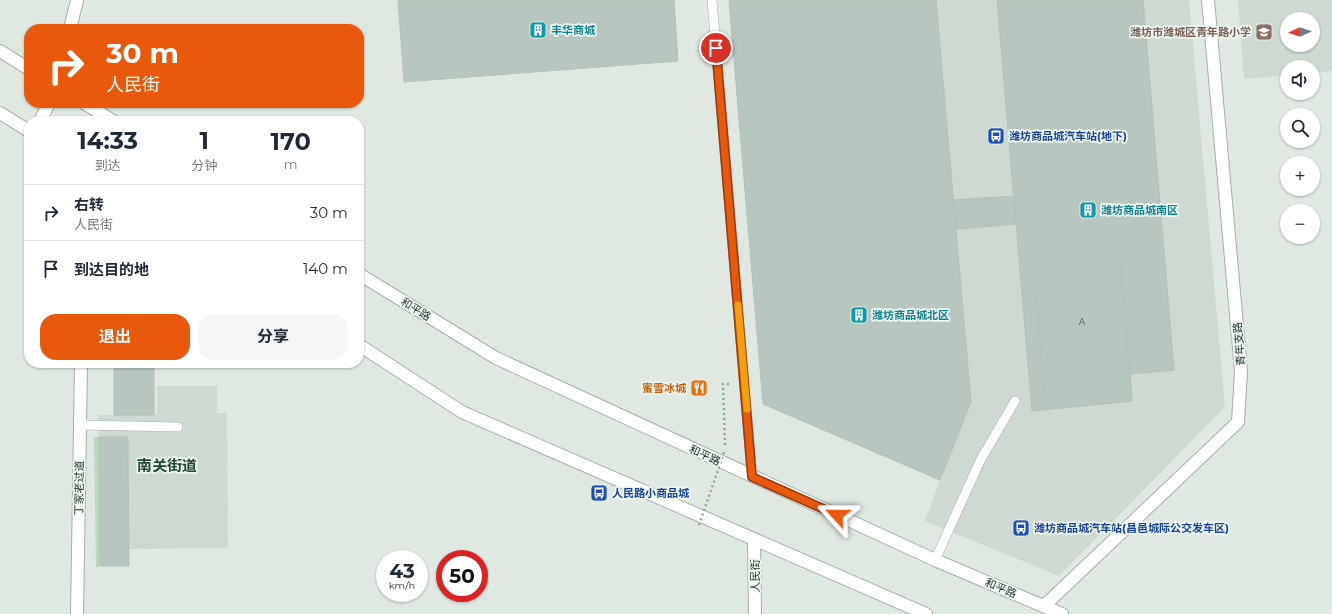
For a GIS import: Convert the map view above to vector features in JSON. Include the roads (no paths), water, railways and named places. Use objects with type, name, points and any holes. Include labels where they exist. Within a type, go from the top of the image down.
[{"type":"main road","points":[[71,24],[77,0]]},
{"type":"main road","name":"青年支路","points":[[1044,606],[1238,422],[1241,371],[1208,0]]},
{"type":"main road","points":[[0,51],[24,66]]},
{"type":"main road","points":[[92,108],[105,116]]},
{"type":"main road","points":[[0,113],[24,128]]},
{"type":"main road","name":"和平路","points":[[364,277],[496,358],[935,560],[1062,614]]},
{"type":"main road","points":[[364,348],[462,412],[926,614]]},
{"type":"main road","name":"丁家老过道","points":[[77,614],[81,368]]},
{"type":"main road","name":"人民街","points":[[754,539],[755,614]]},
{"type":"lane","points":[[712,0],[752,477]]},
{"type":"lane","points":[[935,560],[981,458],[1015,401]]},
{"type":"lane","points":[[80,425],[178,427]]},
{"type":"place","name":"丰华商城","points":[[538,30]]},
{"type":"place","name":"潍坊市潍城区青年路小学","points":[[1264,32]]},
{"type":"place","name":"潍坊商品城汽车站(地下)","points":[[996,136]]},
{"type":"place","name":"潍坊商品城南区","points":[[1088,210]]},
{"type":"place","name":"潍坊商品城北区","points":[[859,315]]},
{"type":"place","name":"蜜雪冰城","points":[[699,388]]},
{"type":"place","name":"人民路小商品城","points":[[599,493]]},
{"type":"place","name":"潍坊商品城汽车站(昌邑城际公交发车区)","points":[[1021,528]]},
{"type":"district","name":"南关街道","points":[[167,466]]}]
